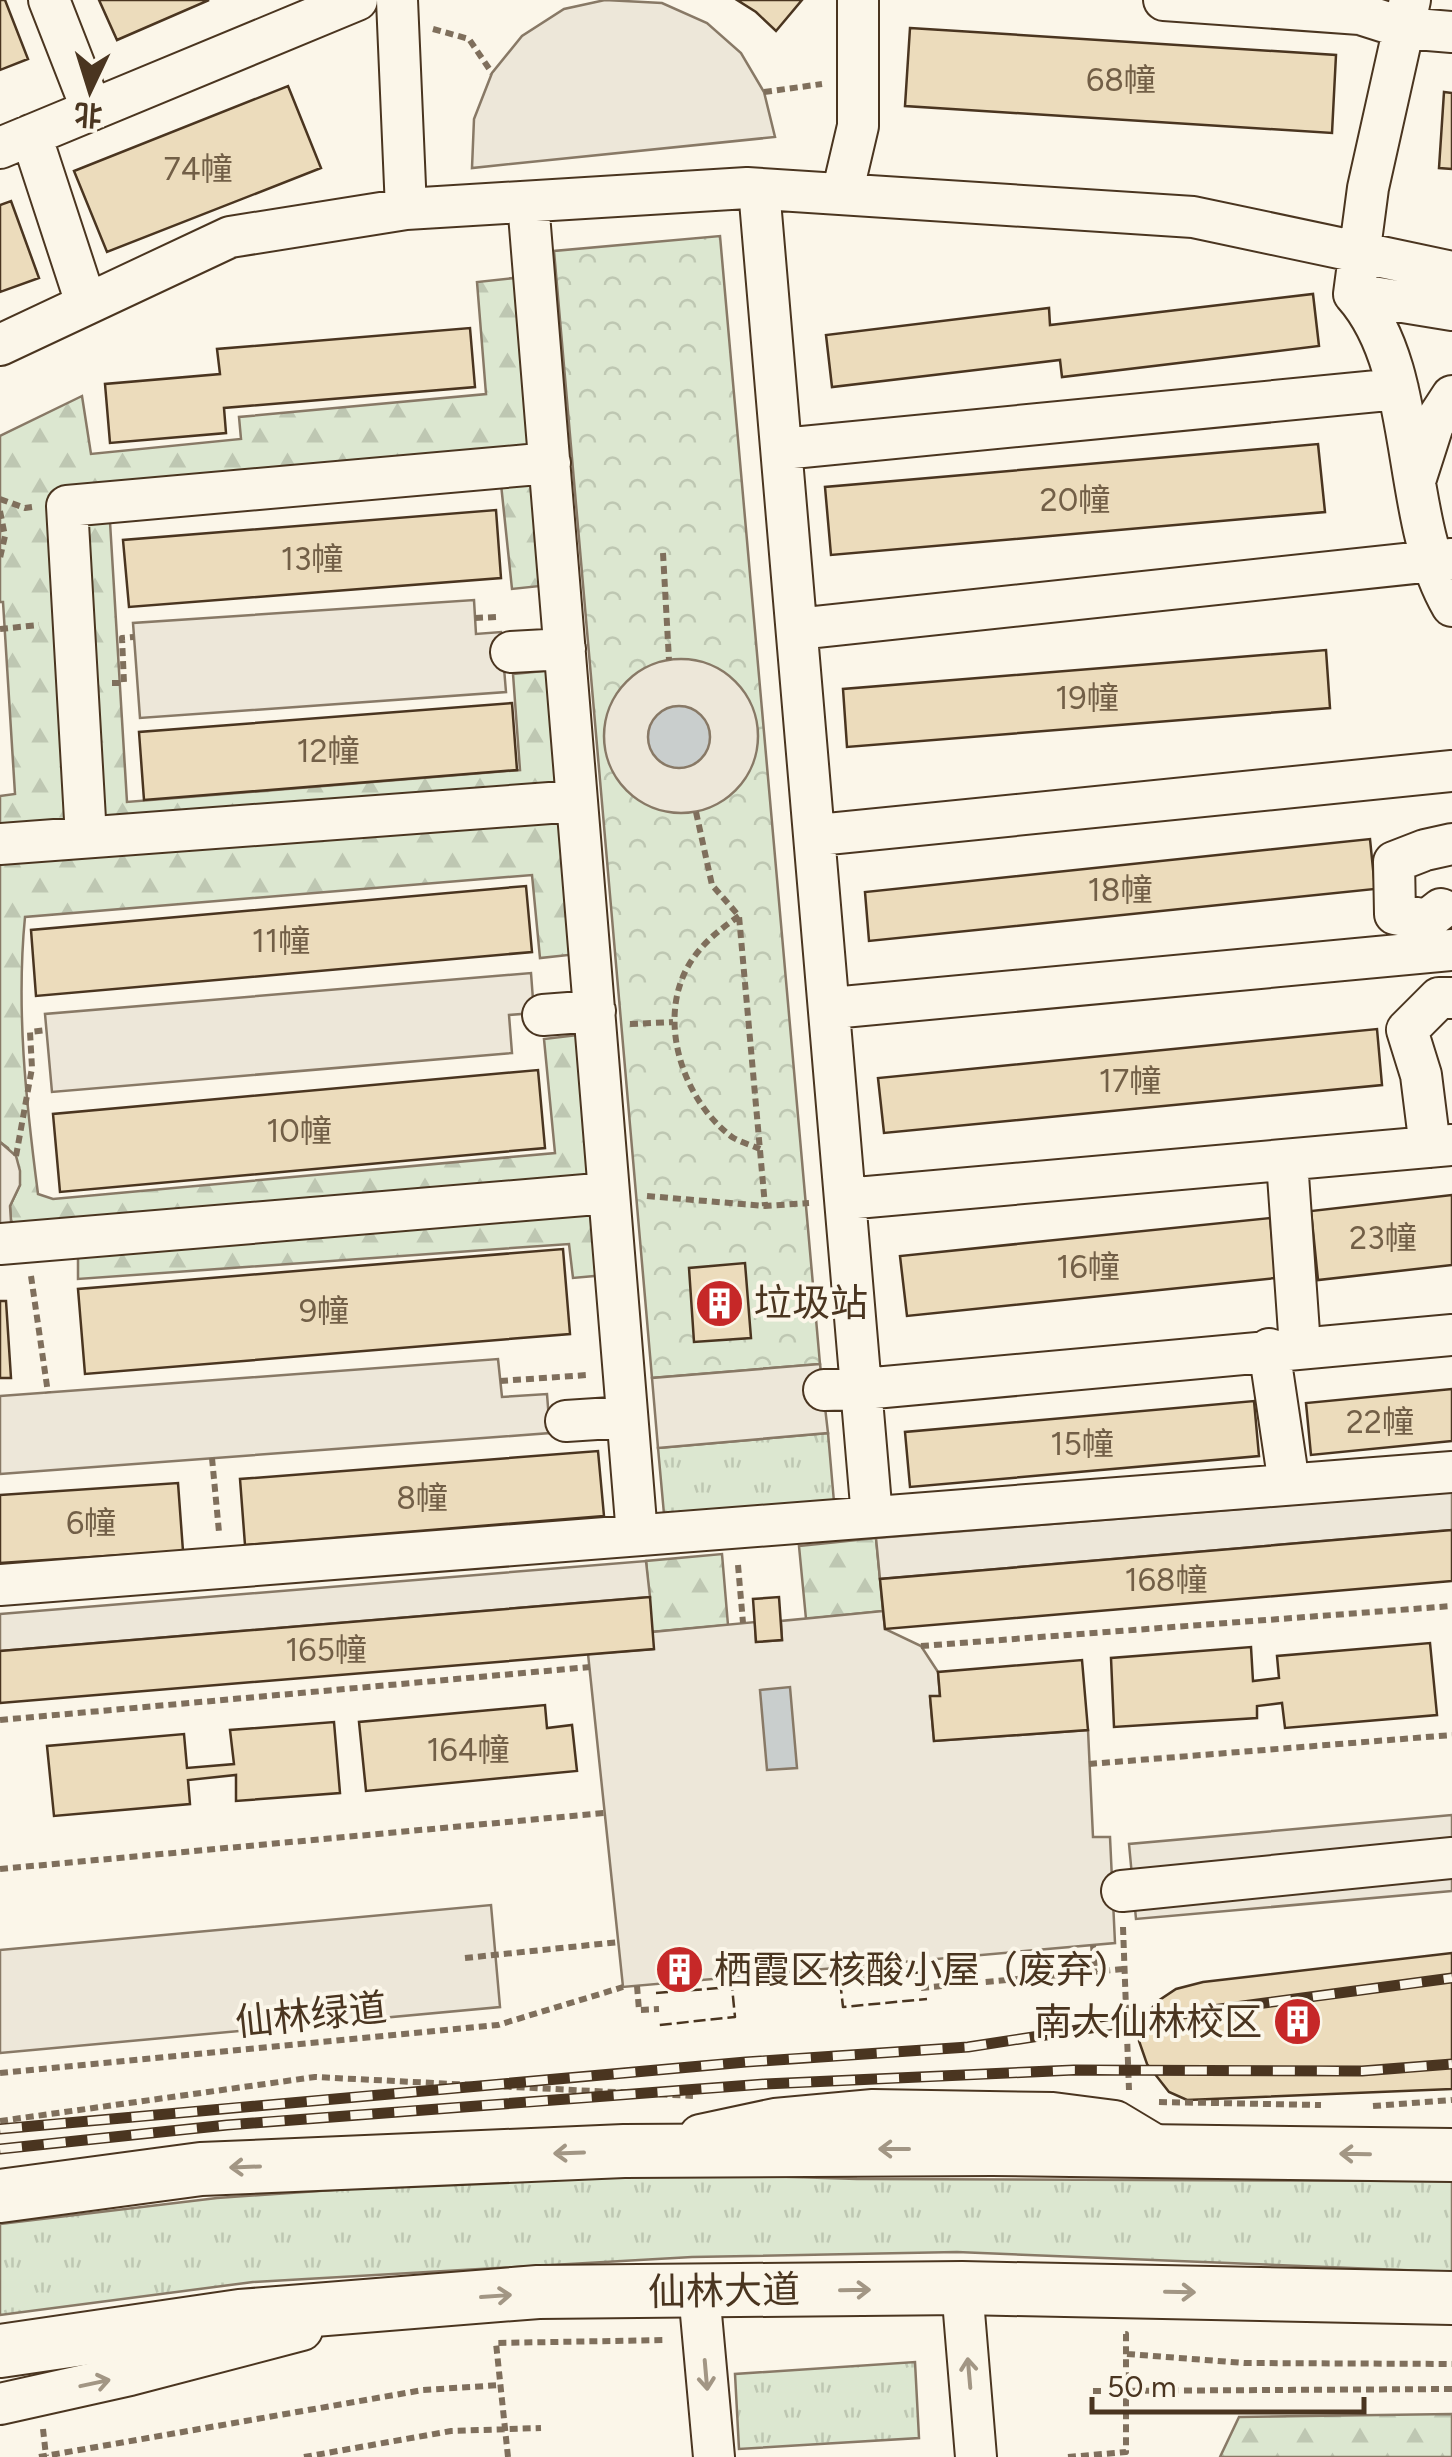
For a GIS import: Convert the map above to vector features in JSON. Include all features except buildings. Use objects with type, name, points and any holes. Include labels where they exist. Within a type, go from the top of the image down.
[{"type":"main road","points":[[0,2196],[201,2168],[624,2151],[1165,2151],[1452,2156]]},
{"type":"main road","name":"仙林大道","points":[[0,2352],[240,2316],[538,2292],[701,2316],[962,2288],[1452,2298]]},
{"type":"street","points":[[49,0],[92,110]]},
{"type":"street","points":[[86,303],[15,142],[357,0]]},
{"type":"street","points":[[842,194],[858,126],[858,0]]},
{"type":"street","points":[[1164,0],[1407,14],[1452,32]]},
{"type":"street","points":[[1407,14],[1368,188],[1354,294],[1370,312],[1398,389],[1414,485],[1441,560],[1452,606]]},
{"type":"street","points":[[398,15],[406,209]]},
{"type":"street","points":[[0,345],[230,236],[406,209],[759,189],[1193,217],[1452,272]]},
{"type":"street","points":[[759,189],[845,1199],[842,1389],[872,1517]]},
{"type":"street","points":[[528,202],[638,1535]]},
{"type":"street","points":[[1354,294],[1452,310]]},
{"type":"street","points":[[782,449],[1398,389]]},
{"type":"street","points":[[1414,485],[1433,425],[1452,396]]},
{"type":"street","points":[[86,837],[67,506],[550,463]]},
{"type":"street","points":[[797,629],[1441,560]]},
{"type":"street","points":[[511,652],[564,649]]},
{"type":"street","points":[[814,832],[818,835],[1452,771]]},
{"type":"street","points":[[0,844],[577,801]]},
{"type":"street","points":[[1452,844],[1394,862],[1395,914],[1446,920],[1452,866]]},
{"type":"street","points":[[829,1005],[832,1008],[1452,950]]},
{"type":"street","points":[[845,1199],[1441,1146],[1407,1030],[1440,998],[1452,998]]},
{"type":"street","points":[[542,1015],[595,1011]]},
{"type":"street","points":[[1287,1161],[1284,1348],[1288,1484]]},
{"type":"street","points":[[15,1254],[609,1193]]},
{"type":"street","points":[[842,1389],[1452,1335]]},
{"type":"street","points":[[566,1420],[627,1417]]},
{"type":"street","points":[[0,1585],[1452,1472]]},
{"type":"street","points":[[1122,1890],[1452,1858]]},
{"type":"street","points":[[962,2288],[976,2457]]},
{"type":"street","points":[[0,2404],[130,2375],[398,2303]]},
{"type":"street","points":[[701,2316],[714,2457]]},
{"type":"path","points":[[398,15],[469,39],[492,73]]},
{"type":"path","points":[[764,92],[817,84],[858,86]]},
{"type":"path","points":[[0,511],[5,536],[0,558]]},
{"type":"path","points":[[663,554],[669,660]]},
{"type":"path","points":[[609,1193],[765,1206],[740,916],[712,885],[696,812]]},
{"type":"path","points":[[740,916],[714,934],[692,960],[679,988],[673,1022],[678,1051],[699,1100],[734,1138],[760,1149]]},
{"type":"path","points":[[16,1156],[32,1068],[30,1032],[47,1030]]},
{"type":"path","points":[[15,1254],[48,1393]]},
{"type":"path","points":[[500,1382],[582,1376]]},
{"type":"path","points":[[212,1458],[222,1568]]},
{"type":"path","points":[[735,1527],[743,1624]]},
{"type":"path","points":[[921,1646],[1452,1606]]},
{"type":"path","points":[[0,1720],[590,1666]]},
{"type":"path","points":[[1089,1764],[1452,1735]]},
{"type":"path","points":[[0,1868],[604,1813]]},
{"type":"path","points":[[1122,1890],[1130,2101]]},
{"type":"path","points":[[465,1958],[619,1942]]},
{"type":"path","points":[[1093,1946],[1095,1972]]},
{"type":"path","points":[[951,1958],[955,1986]]},
{"type":"path","points":[[921,1988],[1124,1970]]},
{"type":"path","points":[[637,1986],[639,2010],[659,2010]]},
{"type":"path","name":"仙林绿道","points":[[0,2074],[498,2025],[623,1987]]},
{"type":"path","points":[[508,2457],[496,2344],[701,2316]]},
{"type":"path","points":[[1068,2457],[1126,2452],[1126,2334],[1108,2334]]},
{"type":"path","points":[[1127,2354],[1245,2363],[1452,2364]]},
{"type":"path","points":[[39,2457],[423,2390],[501,2386]]},
{"type":"path","points":[[1093,2390],[1452,2389]]},
{"type":"path","points":[[304,2457],[451,2431],[541,2428]]},
{"type":"green space","points":[[720,236],[820,1364],[652,1378],[554,251]]},
{"type":"green space","points":[[523,277],[550,585],[512,589],[501,484],[110,522],[127,802],[520,770],[513,674],[554,670],[578,954],[540,958],[532,875],[25,917],[22,1021],[26,1090],[38,1194],[53,1199],[555,1153],[544,1039],[586,1034],[605,1275],[573,1278],[569,1244],[78,1279],[78,1259],[90,1237],[32,1241],[11,1221],[10,1206],[20,1185],[8,1148],[0,1142],[0,796],[15,794],[0,602],[0,436],[82,396],[91,454],[241,439],[239,417],[486,394],[477,282]]},
{"type":"green space","points":[[828,1433],[834,1502],[664,1514],[658,1448]]},
{"type":"green space","points":[[876,1538],[883,1611],[806,1619],[799,1546]]},
{"type":"green space","points":[[722,1554],[728,1625],[652,1632],[646,1561]]},
{"type":"green space","points":[[606,2171],[857,2179],[1452,2181],[1452,2272],[957,2252],[692,2257],[253,2282],[0,2315],[0,2224],[217,2198]]},
{"type":"green space","points":[[915,2362],[919,2438],[739,2449],[735,2374]]},
{"type":"green space","points":[[1452,2414],[1452,2457],[1220,2457],[1239,2417]]},
{"type":"shaded area","points":[[605,0],[662,3],[707,23],[741,53],[764,92],[775,137],[472,168],[474,119],[492,73],[522,36],[564,9]]},
{"type":"shaded area","points":[[474,600],[476,634],[501,632],[506,692],[140,718],[133,623]]},
{"type":"shaded area","points":[[681,659],[710,665],[735,682],[752,707],[758,736],[752,765],[735,790],[710,807],[681,813],[652,807],[627,790],[610,765],[604,736],[610,707],[627,682],[652,665]]},
{"type":"shaded area","points":[[679,706],[701,715],[710,737],[701,759],[679,768],[657,759],[648,737],[657,715]]},
{"type":"shaded area","points":[[531,973],[534,1013],[509,1015],[512,1053],[52,1092],[45,1014]]},
{"type":"shaded area","points":[[0,1142],[16,1156],[20,1171],[20,1185],[10,1206],[11,1221],[32,1241],[0,1244]]},
{"type":"shaded area","points":[[498,1359],[502,1397],[547,1394],[550,1433],[0,1474],[0,1396]]},
{"type":"shaded area","points":[[820,1364],[828,1433],[658,1448],[652,1378]]},
{"type":"shaded area","points":[[1452,1492],[1452,1530],[880,1579],[876,1538]]},
{"type":"shaded area","points":[[646,1561],[650,1597],[0,1651],[0,1614]]},
{"type":"shaded area","points":[[883,1611],[885,1629],[921,1646],[938,1672],[940,1696],[930,1697],[934,1741],[1088,1730],[1093,1837],[1110,1837],[1115,1943],[623,1987],[588,1654],[653,1649],[652,1632],[755,1622],[756,1642],[782,1640],[781,1621]]},
{"type":"shaded area","points":[[790,1687],[797,1768],[767,1770],[760,1690]]},
{"type":"shaded area","points":[[1452,1815],[1452,1891],[1136,1919],[1129,1844]]},
{"type":"shaded area","points":[[491,1905],[500,2007],[0,2053],[0,1950]]},
{"type":"railway","points":[[0,2129],[746,2062],[968,2047],[1452,1978]]},
{"type":"railway","points":[[0,2149],[227,2125],[765,2084],[1074,2070],[1362,2071],[1452,2064]]},
{"type":"fence","points":[[923,1972],[840,1980],[843,2007],[927,1999]]},
{"type":"fence","points":[[656,1993],[732,1987],[735,2017],[659,2025]]},
{"type":"place","name":"垃圾站","points":[[719,1303]]},
{"type":"place","name":"栖霞区核酸小屋（废弃）","points":[[679,1970]]},
{"type":"place","name":"南大仙林校区","points":[[1297,2022]]}]
